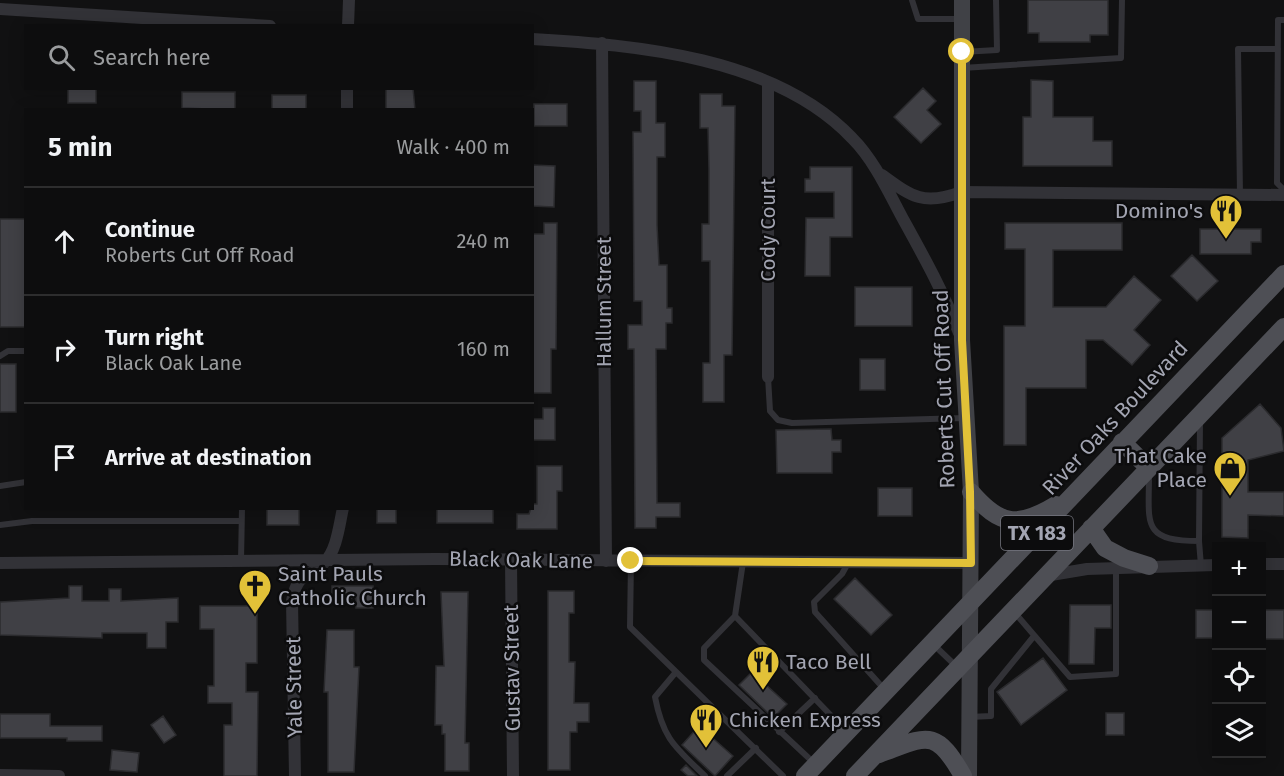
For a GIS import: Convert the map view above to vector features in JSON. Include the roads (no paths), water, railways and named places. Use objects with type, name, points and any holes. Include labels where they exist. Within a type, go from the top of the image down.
[{"type":"main road","name":"River Oaks Boulevard","points":[[811,770],[1284,274]]},
{"type":"main road","name":"TX 183","points":[[855,776],[1012,610],[1282,332]]},
{"type":"main road","points":[[1122,442],[1149,468]]},
{"type":"main road","points":[[970,492],[987,512],[1001,519],[1018,522],[1039,515],[1076,493]]},
{"type":"main road","points":[[1091,528],[1105,548],[1149,566]]},
{"type":"main road","points":[[874,755],[912,740],[924,739],[940,743],[948,749],[963,776]]},
{"type":"street","points":[[348,24],[349,0]]},
{"type":"street","name":"Roberts Cut Off Road","points":[[962,0],[962,340],[970,492],[971,563],[971,604],[963,661],[969,717],[969,776]]},
{"type":"street","points":[[0,9],[238,24]]},
{"type":"street","points":[[534,39],[602,43],[674,53],[733,68],[796,97],[829,117],[853,138],[878,172],[944,293],[962,340]]},
{"type":"street","name":"Hallum Street","points":[[602,43],[606,561]]},
{"type":"street","name":"Cody Court","points":[[768,83],[768,377]]},
{"type":"street","points":[[347,108],[348,90]]},
{"type":"street","points":[[878,172],[910,195],[939,200],[961,192],[1284,195]]},
{"type":"street","points":[[326,561],[335,543],[343,510]]},
{"type":"street","name":"Black Oak Lane","points":[[0,563],[511,560],[971,563]]},
{"type":"street","name":"Gustav Street","points":[[511,560],[513,776]]},
{"type":"street","name":"Yale Street","points":[[296,776],[292,601],[295,584],[300,577],[326,561]]},
{"type":"street","points":[[1266,564],[1284,564]]},
{"type":"street","points":[[1046,576],[1086,569],[1116,567],[1212,565]]},
{"type":"street","points":[[0,775],[59,776]]},
{"type":"lane","points":[[912,0],[918,19],[962,20]]},
{"type":"lane","points":[[962,60],[997,50],[996,0]]},
{"type":"lane","points":[[962,60],[1121,58],[1122,0]]},
{"type":"lane","points":[[1284,20],[1278,20],[1277,183],[1284,190]]},
{"type":"lane","points":[[1240,195],[1238,49],[1278,49]]},
{"type":"lane","points":[[0,356],[8,351],[24,351]]},
{"type":"lane","points":[[768,377],[770,411],[778,420],[792,423],[966,418]]},
{"type":"lane","points":[[1200,415],[1199,542],[1201,566]]},
{"type":"lane","points":[[1149,468],[1151,527],[1159,537],[1175,542],[1199,542]]},
{"type":"lane","points":[[0,486],[24,482]]},
{"type":"lane","points":[[241,562],[242,510]]},
{"type":"lane","points":[[0,525],[32,521],[241,521]]},
{"type":"lane","points":[[631,561],[630,627],[783,776]]},
{"type":"lane","points":[[743,562],[735,615],[704,648],[704,660],[779,732],[811,770]]},
{"type":"lane","points":[[849,562],[842,574],[814,602],[815,612],[886,691]]},
{"type":"lane","points":[[1012,610],[1070,677],[1116,674],[1116,567]]},
{"type":"lane","points":[[735,615],[848,732]]},
{"type":"lane","points":[[969,717],[991,717],[991,689],[1034,636]]},
{"type":"lane","points":[[932,642],[963,661]]},
{"type":"lane","points":[[676,672],[655,697],[660,723],[670,742],[705,776]]},
{"type":"lane","points":[[779,732],[815,698]]},
{"type":"lane","points":[[727,776],[756,748]]},
{"type":"place","name":"Domino's","points":[[1226,240]]},
{"type":"place","name":"That Cake Place","points":[[1230,497]]},
{"type":"place","name":"Saint Pauls Catholic Church","points":[[255,615]]},
{"type":"place","name":"Taco Bell","points":[[763,691]]},
{"type":"place","name":"Chicken Express","points":[[706,749]]}]
